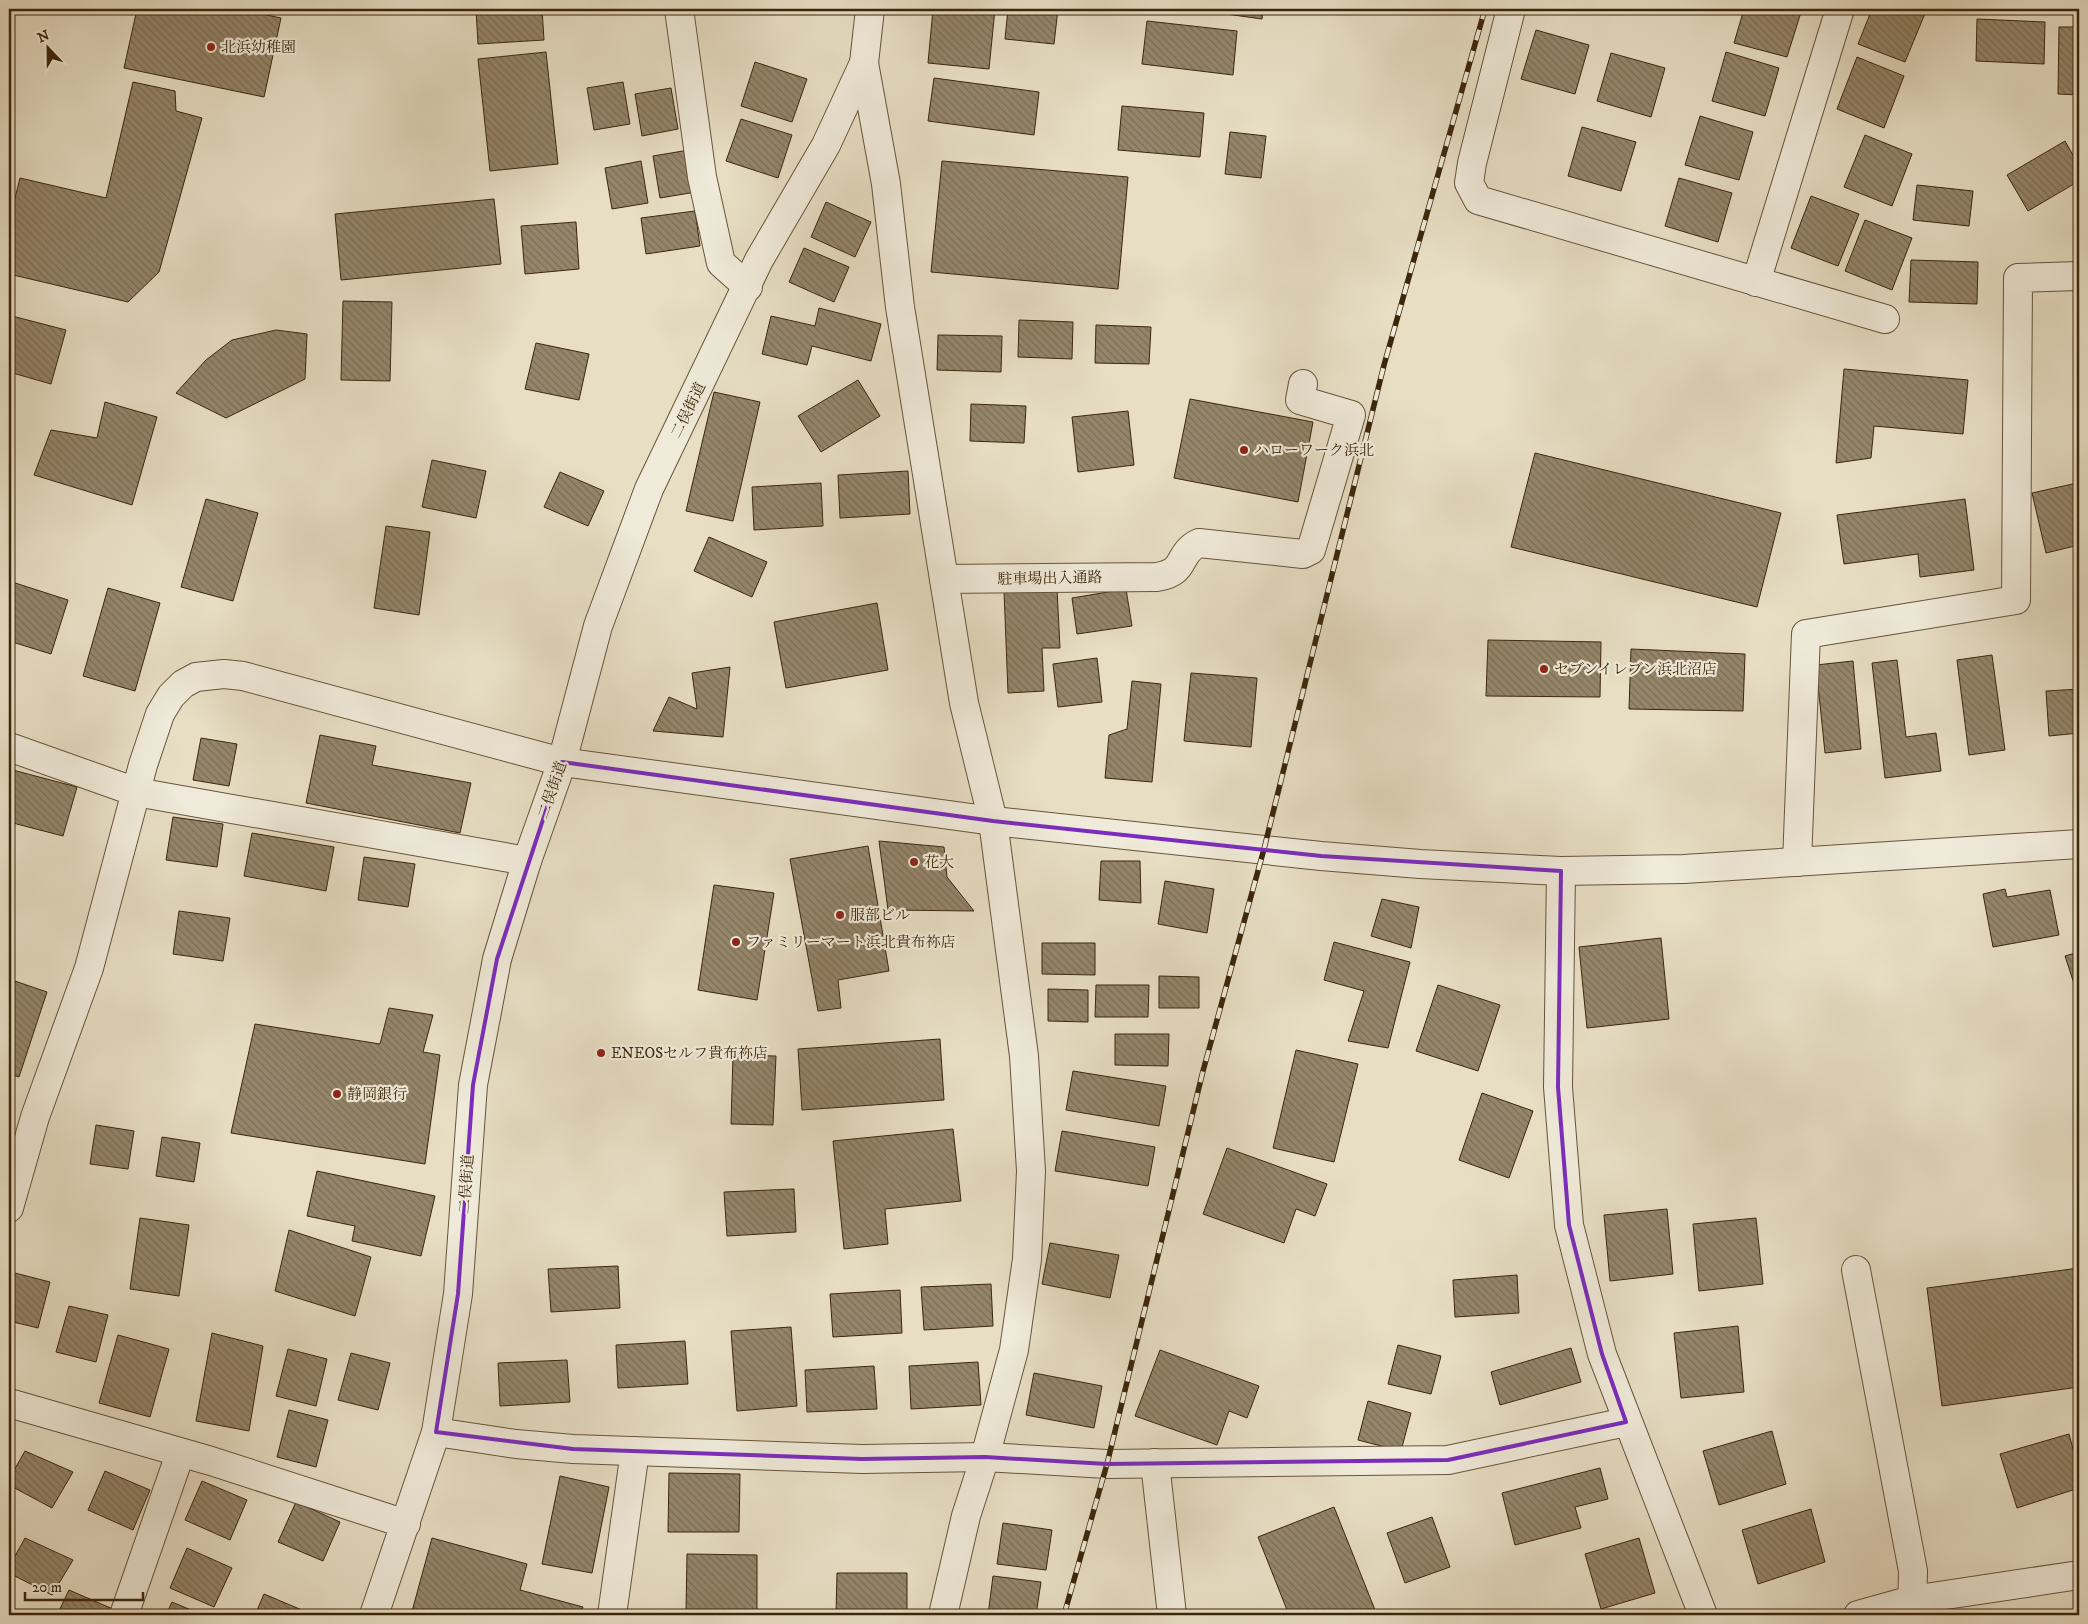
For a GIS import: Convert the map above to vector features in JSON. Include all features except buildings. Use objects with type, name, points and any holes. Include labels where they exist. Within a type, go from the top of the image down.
[{"type":"street","points":[[679,9],[702,177],[721,263],[748,286]]},
{"type":"street","name":"二俣街道","points":[[374,1615],[436,1432],[458,1294],[473,1085],[497,959],[527,861],[562,762],[598,626],[649,489],[759,260],[826,145],[864,63],[870,9]]},
{"type":"street","points":[[1511,9],[1472,163],[1469,183],[1478,200],[1885,319]]},
{"type":"street","points":[[1756,282],[1840,9]]},
{"type":"street","points":[[864,63],[886,184],[900,307],[964,703],[993,821],[1024,1056],[1031,1171],[1027,1259],[1014,1350],[985,1457],[966,1516],[943,1615]]},
{"type":"street","points":[[1797,862],[1806,634],[2016,600],[2018,278],[2079,276]]},
{"type":"street","name":"駐車場出入通路","points":[[944,579],[1157,577],[1169,575],[1178,569],[1188,548],[1198,543],[1303,554],[1311,550],[1351,416],[1300,400],[1303,384]]},
{"type":"street","points":[[9,1208],[16,1145],[35,1117],[89,968],[136,792],[160,714],[171,696],[183,684],[206,674],[243,676],[562,762],[993,821],[1361,859],[1561,871],[1684,869],[2079,844]]},
{"type":"street","points":[[9,747],[136,792],[527,861]]},
{"type":"street","points":[[1561,871],[1558,1087],[1569,1225],[1602,1354],[1626,1422],[1703,1615]]},
{"type":"street","points":[[1856,1270],[1913,1571],[1912,1607]]},
{"type":"street","points":[[9,1404],[180,1454],[406,1524]]},
{"type":"street","points":[[436,1432],[516,1444],[635,1451],[862,1459],[985,1457],[1107,1464],[1448,1460],[1626,1422]]},
{"type":"street","points":[[612,1615],[635,1451]]},
{"type":"street","points":[[124,1615],[180,1454]]},
{"type":"street","points":[[1155,1463],[1172,1615]]},
{"type":"street","points":[[1858,1615],[1912,1607],[2079,1575]]},
{"type":"highlighted area","points":[[562,762],[993,821],[1321,856],[1561,871],[1558,1087],[1569,1225],[1602,1354],[1626,1422],[1448,1460],[1107,1464],[985,1457],[862,1459],[573,1449],[436,1432],[458,1294],[473,1085],[497,959]]},
{"type":"railway","points":[[1064,1615],[1107,1464],[1203,1071],[1264,849],[1384,365],[1485,9]]},
{"type":"place","name":"北浜幼稚園","points":[[211,47]]},
{"type":"place","name":"ハローワーク浜北","points":[[1244,450]]},
{"type":"place","name":"セブンイレブン浜北沼店","points":[[1544,669]]},
{"type":"place","name":"花大","points":[[914,862]]},
{"type":"place","name":"服部ビル","points":[[840,915]]},
{"type":"place","name":"ファミリーマート浜北貴布祢店","points":[[736,942]]},
{"type":"place","name":"ENEOSセルフ貴布祢店","points":[[601,1053]]},
{"type":"place","name":"静岡銀行","points":[[337,1094]]}]
